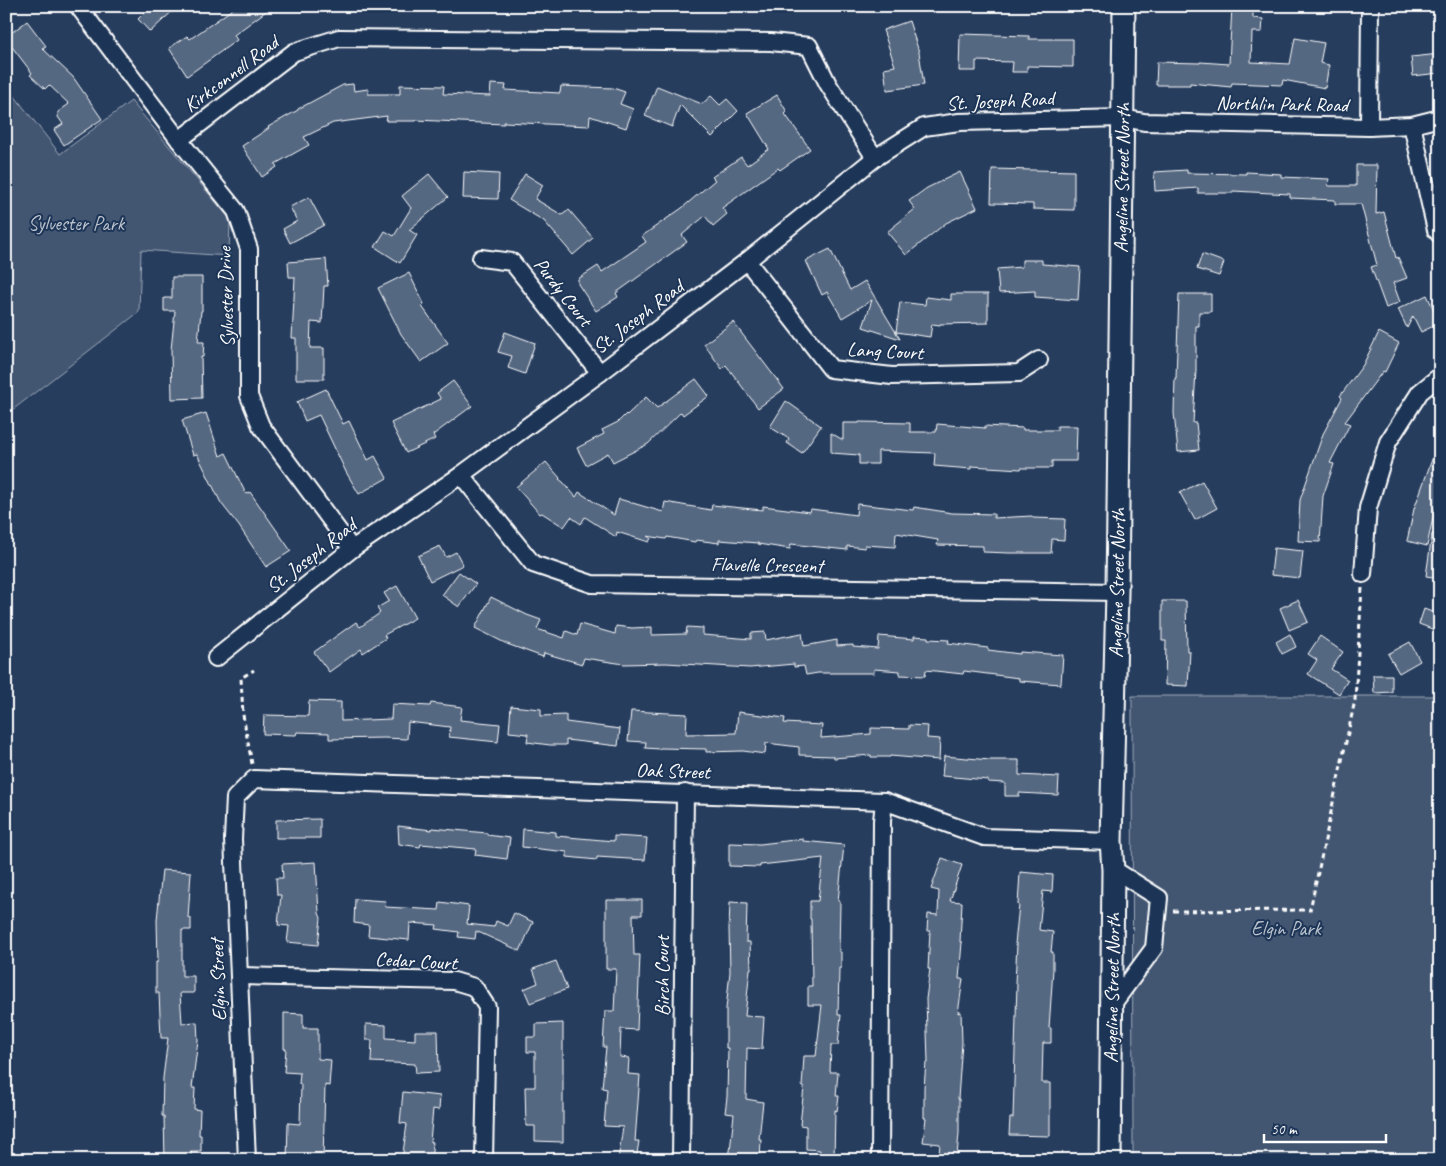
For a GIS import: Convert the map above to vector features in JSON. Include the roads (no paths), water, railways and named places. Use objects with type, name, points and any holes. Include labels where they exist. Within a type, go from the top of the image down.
[{"type":"main road","name":"Angeline Street North","points":[[1110,1160],[1113,870],[1111,841],[1117,592],[1124,6]]},
{"type":"street","name":"Sylvester Drive","points":[[78,6],[179,140],[236,211],[250,249],[249,396],[261,426],[352,549]]},
{"type":"street","points":[[1369,127],[1370,6]]},
{"type":"street","name":"Kirkconnell Road","points":[[179,140],[294,52],[339,38],[771,42],[809,46],[828,84],[875,158]]},
{"type":"street","name":"Northlin Park Road","points":[[1123,118],[1146,122],[1369,127],[1412,125],[1440,118]]},
{"type":"street","name":"St. Joseph Road","points":[[216,658],[352,549],[461,475],[600,373],[747,261],[875,158],[924,127],[959,122],[1123,118]]},
{"type":"street","points":[[1412,125],[1436,230],[1440,235]]},
{"type":"street","name":"Purdy Court","points":[[481,258],[512,262],[600,373]]},
{"type":"street","name":"Lang Court","points":[[747,261],[831,369],[892,376],[1019,373],[1039,360]]},
{"type":"street","points":[[1363,574],[1368,508],[1388,442],[1420,392],[1440,376]]},
{"type":"street","name":"Flavelle Crescent","points":[[461,475],[533,564],[592,584],[1117,592]]},
{"type":"street","name":"Oak Street","points":[[235,798],[254,779],[884,801],[984,837],[1111,841]]},
{"type":"street","name":"Birch Court","points":[[681,1160],[685,793]]},
{"type":"street","name":"Elgin Street","points":[[235,798],[233,838],[247,1160]]},
{"type":"street","points":[[880,1160],[882,821],[884,801]]},
{"type":"street","points":[[1112,1004],[1154,948],[1159,898],[1113,870]]},
{"type":"street","name":"Cedar Court","points":[[239,976],[454,981],[474,987],[487,1007],[484,1160]]},
{"type":"park label","name":"Sylvester Park","points":[[76,223]]},
{"type":"park label","name":"Elgin Park","points":[[1286,928]]}]
